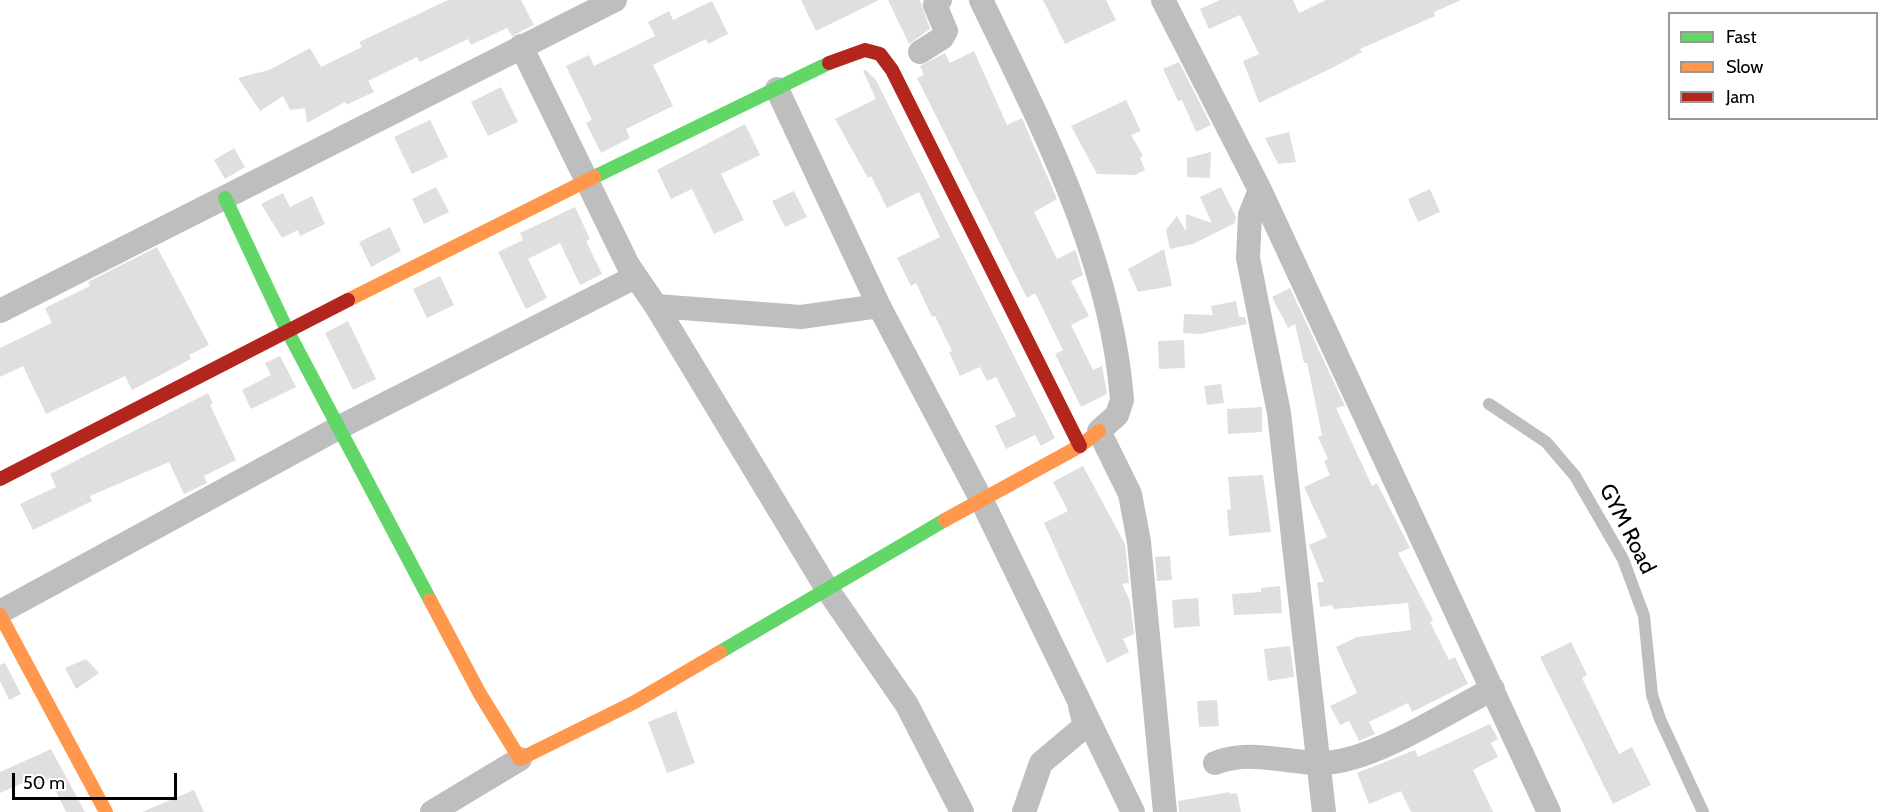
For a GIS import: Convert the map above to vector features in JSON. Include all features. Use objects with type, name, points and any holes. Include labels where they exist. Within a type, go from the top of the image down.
[{"type":"street","points":[[0,311],[615,0]]},
{"type":"street","points":[[920,52],[942,38],[946,31],[945,23],[935,5],[940,0]]},
{"type":"street","points":[[432,812],[520,759],[633,703],[981,499],[1080,446],[1117,415],[1122,400],[1098,271],[1077,207],[981,0]]},
{"type":"street","points":[[1163,0],[1260,190],[1548,811]]},
{"type":"street","points":[[521,46],[586,182],[635,277],[656,306],[827,589],[907,705],[962,812]]},
{"type":"street","points":[[0,479],[287,330],[822,66],[865,50],[875,51],[884,57],[1080,446]]},
{"type":"street","points":[[777,89],[879,306],[981,499],[1133,812]]},
{"type":"street","points":[[1260,190],[1250,215],[1248,258],[1279,412],[1324,812]]},
{"type":"street","points":[[225,198],[287,330],[480,694],[520,759]]},
{"type":"street","points":[[106,812],[0,614],[340,428],[635,277]]},
{"type":"street","points":[[656,306],[801,317],[879,306]]},
{"type":"street","points":[[1099,431],[1130,494],[1138,542],[1165,812]]},
{"type":"street","points":[[1215,763],[1226,758],[1253,756],[1320,763],[1359,756],[1492,688]]},
{"type":"street","points":[[1024,812],[1041,764],[1085,726],[1077,697]]},
{"type":"lane","name":"GYM Road","points":[[1489,404],[1546,442],[1575,476],[1623,559],[1644,616],[1652,695],[1660,719],[1703,812]]},
{"type":"building","points":[[448,0],[521,0],[534,25],[512,36],[507,28],[471,45],[468,39],[420,62],[417,57],[368,81],[374,92],[346,105],[345,102],[307,123],[305,108],[290,110],[283,96],[260,111],[238,78],[269,70],[310,48],[321,67],[362,47],[359,42]]},
{"type":"building","points":[[801,0],[879,0],[816,31]]},
{"type":"building","points":[[888,0],[920,0],[930,29],[909,44]]},
{"type":"building","points":[[1043,0],[1106,0],[1116,20],[1065,44]]},
{"type":"building","points":[[1220,0],[1293,0],[1299,13],[1326,0],[1461,0],[1434,12],[1435,16],[1360,49],[1362,52],[1259,103],[1243,61],[1259,54],[1240,15],[1209,29],[1200,9]]},
{"type":"building","points":[[712,1],[728,34],[708,44],[706,39],[653,65],[673,106],[626,129],[630,138],[601,153],[586,123],[592,120],[566,66],[589,55],[594,66],[655,36],[648,22],[669,11],[673,20]]},
{"type":"building","points":[[974,51],[1007,125],[1022,118],[1057,199],[1034,212],[1057,259],[1075,250],[1077,254],[1083,275],[1071,281],[1089,316],[1071,325],[1093,370],[1102,366],[1107,394],[1081,407],[1055,354],[1063,350],[1035,293],[1027,298],[917,78],[924,75],[920,66],[945,53],[950,63]]},
{"type":"building","points":[[1179,62],[1211,125],[1196,132],[1182,100],[1178,101],[1163,69]]},
{"type":"building","points":[[866,70],[876,80],[1055,438],[1041,446],[1035,435],[1006,449],[995,426],[1016,416],[996,377],[987,381],[980,367],[960,376],[949,352],[952,351],[935,316],[932,317],[916,283],[911,286],[897,258],[940,237],[919,192],[887,208],[871,176],[868,178],[835,119],[876,99],[863,71]]},
{"type":"building","points":[[501,87],[518,122],[488,136],[471,102]]},
{"type":"building","points":[[1126,100],[1141,131],[1131,135],[1143,156],[1140,158],[1145,170],[1135,175],[1097,174],[1071,126]]},
{"type":"building","points":[[430,120],[448,157],[412,174],[394,137]]},
{"type":"building","points":[[745,124],[760,155],[721,174],[744,220],[714,234],[692,189],[671,199],[657,170]]},
{"type":"building","points":[[1289,132],[1296,162],[1278,164],[1265,138]]},
{"type":"building","points":[[234,148],[245,167],[225,179],[214,160]]},
{"type":"building","points":[[1211,152],[1210,178],[1187,177],[1187,158]]},
{"type":"building","points":[[436,187],[449,212],[424,224],[412,199]]},
{"type":"building","points":[[1221,187],[1236,217],[1235,223],[1193,244],[1170,249],[1166,230],[1177,216],[1186,231],[1186,214],[1212,223],[1200,197]]},
{"type":"building","points":[[1430,189],[1440,212],[1418,222],[1408,199]]},
{"type":"building","points":[[794,191],[807,217],[785,227],[772,201]]},
{"type":"building","points":[[283,193],[290,207],[312,196],[325,224],[300,236],[298,230],[282,238],[261,204]]},
{"type":"building","points":[[575,207],[590,239],[586,241],[602,274],[580,285],[560,243],[528,259],[547,298],[526,309],[498,252],[523,240],[520,233]]},
{"type":"building","points":[[390,227],[401,251],[371,267],[359,242]]},
{"type":"building","points":[[157,247],[209,345],[189,355],[191,359],[132,390],[125,376],[46,414],[23,366],[0,377],[0,348],[52,323],[45,308],[90,286],[88,282]]},
{"type":"building","points":[[1164,249],[1172,286],[1138,292],[1128,269]]},
{"type":"building","points":[[440,276],[454,305],[427,318],[413,289]]},
{"type":"building","points":[[1290,288],[1345,406],[1336,408],[1372,486],[1377,483],[1410,548],[1398,553],[1433,620],[1430,622],[1449,660],[1455,657],[1468,684],[1412,712],[1408,703],[1369,722],[1375,734],[1359,741],[1349,721],[1340,725],[1330,706],[1357,693],[1336,647],[1357,637],[1411,630],[1408,603],[1334,609],[1332,605],[1320,607],[1317,582],[1324,582],[1309,545],[1327,537],[1304,487],[1330,475],[1324,461],[1328,459],[1318,437],[1322,435],[1307,363],[1304,363],[1295,324],[1288,328],[1272,297]]},
{"type":"building","points":[[1236,301],[1239,317],[1245,317],[1247,324],[1200,334],[1183,333],[1184,314],[1213,315],[1211,306]]},
{"type":"building","points":[[348,321],[376,379],[353,390],[325,333]]},
{"type":"building","points":[[1184,340],[1185,368],[1159,369],[1158,341]]},
{"type":"building","points":[[280,356],[296,387],[251,409],[242,390],[271,375],[265,363]]},
{"type":"building","points":[[1221,384],[1224,403],[1207,405],[1204,386]]},
{"type":"building","points":[[208,393],[213,403],[210,405],[236,460],[204,476],[207,483],[184,494],[169,462],[90,496],[92,501],[33,530],[20,504],[56,487],[50,474]]},
{"type":"building","points":[[1262,407],[1262,432],[1228,434],[1227,409]]},
{"type":"building","points":[[1083,466],[1125,544],[1129,583],[1122,584],[1130,601],[1134,634],[1123,639],[1129,652],[1107,663],[1044,523],[1068,511],[1053,482]]},
{"type":"building","points":[[1263,475],[1271,532],[1229,536],[1227,510],[1231,509],[1228,477]]},
{"type":"building","points":[[1170,556],[1172,580],[1157,581],[1155,557]]},
{"type":"building","points":[[1280,586],[1282,613],[1234,615],[1232,594],[1261,592],[1261,588]]},
{"type":"building","points":[[1198,598],[1200,626],[1174,628],[1172,600]]},
{"type":"building","points":[[1571,642],[1587,675],[1582,678],[1619,754],[1632,747],[1651,785],[1613,804],[1540,657]]},
{"type":"building","points":[[1290,646],[1294,677],[1268,681],[1264,649]]},
{"type":"building","points":[[86,659],[99,673],[76,689],[65,668]]},
{"type":"building","points":[[5,663],[21,694],[9,700],[0,681],[0,665]]},
{"type":"building","points":[[1217,700],[1219,726],[1199,727],[1197,701]]},
{"type":"building","points":[[676,711],[695,763],[667,773],[648,722]]},
{"type":"building","points":[[1490,724],[1498,739],[1491,743],[1498,757],[1473,770],[1493,812],[1411,812],[1401,791],[1369,804],[1357,773],[1415,750],[1418,757]]},
{"type":"building","points":[[51,749],[85,812],[66,812],[50,779],[37,785],[34,778],[0,793],[0,772]]},
{"type":"building","points":[[194,790],[204,812],[142,812]]},
{"type":"building","points":[[1230,792],[1230,794],[1237,793],[1241,812],[1179,812],[1178,801]]},
{"type":"traffic: fast","points":[[594,177],[829,63]]},
{"type":"traffic: fast","points":[[225,198],[287,330],[430,600]]},
{"type":"traffic: fast","points":[[720,652],[945,520]]},
{"type":"traffic: slow","points":[[348,300],[594,177]]},
{"type":"traffic: slow","points":[[945,520],[1080,446],[1099,431]]},
{"type":"traffic: slow","points":[[430,600],[480,694],[520,759],[633,703],[720,652]]},
{"type":"traffic: slow","points":[[0,615],[106,812]]},
{"type":"traffic: jam","points":[[829,63],[865,50],[880,54],[892,70],[1080,446]]},
{"type":"traffic: jam","points":[[0,479],[348,300]]}]
